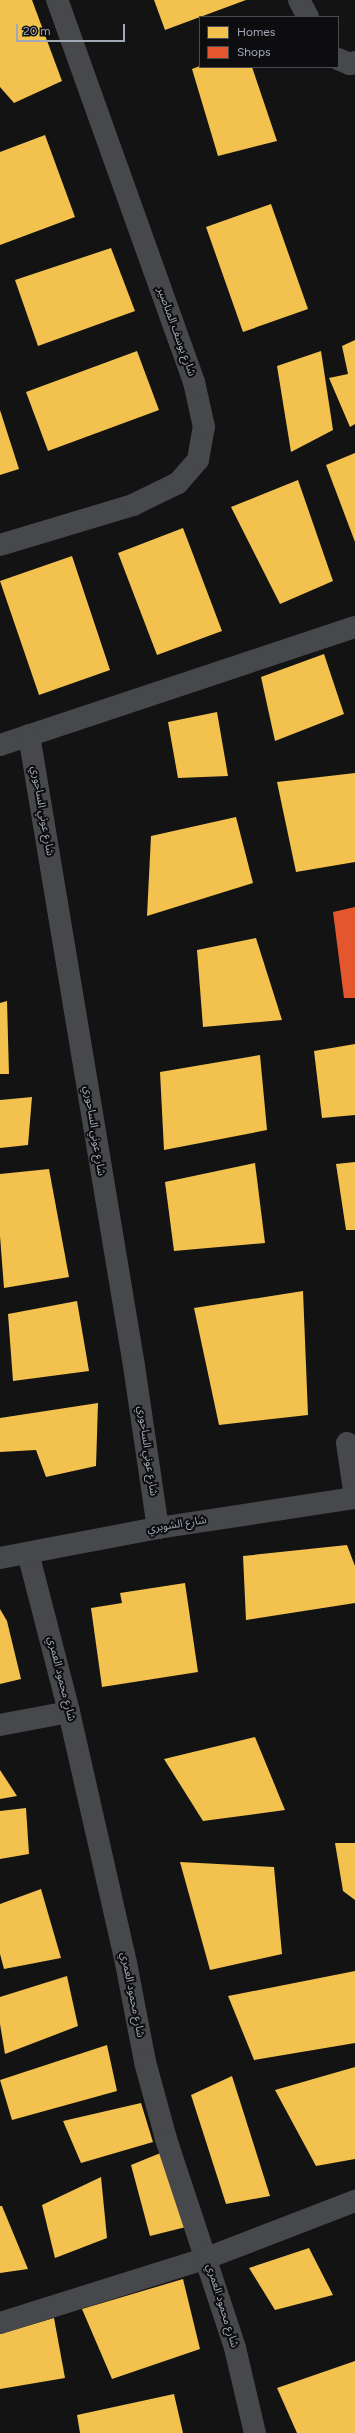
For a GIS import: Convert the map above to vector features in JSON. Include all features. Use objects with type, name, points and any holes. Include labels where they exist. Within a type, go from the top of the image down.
[{"type":"street","name":"شارع يوسف المناصير","points":[[0,544],[133,505],[178,483],[198,460],[204,427],[194,382],[57,0]]},
{"type":"street","points":[[299,0],[307,16]]},
{"type":"street","points":[[339,60],[350,64],[355,62]]},
{"type":"street","points":[[0,745],[355,627]]},
{"type":"street","name":"شارع عوني الساحوري","points":[[29,735],[134,1366],[158,1528]]},
{"type":"street","points":[[347,1443],[355,1498]]},
{"type":"street","name":"شارع الشوبري","points":[[0,1558],[158,1528],[355,1498]]},
{"type":"street","name":"شارع محمود العمري","points":[[28,1552],[69,1712],[126,1963],[145,2062],[166,2139],[207,2258],[234,2348],[255,2433]]},
{"type":"street","points":[[0,1725],[69,1712]]},
{"type":"street","points":[[0,2323],[207,2258],[355,2201]]},
{"type":"building: Homes","points":[[0,0],[32,0],[62,81],[14,103],[0,87]]},
{"type":"building: Homes","points":[[154,0],[246,0],[203,16],[199,16],[199,17],[165,30]]},
{"type":"building: Homes","points":[[199,66],[199,68],[252,68],[277,141],[218,156],[192,69]]},
{"type":"building: Homes","points":[[45,135],[75,217],[0,245],[0,152]]},
{"type":"building: Homes","points":[[271,204],[308,309],[243,332],[206,227]]},
{"type":"building: Homes","points":[[111,248],[135,311],[38,346],[15,280]]},
{"type":"building: Homes","points":[[355,340],[355,424],[350,427],[329,378],[348,374],[342,346]]},
{"type":"building: Homes","points":[[137,351],[159,410],[48,451],[26,392]]},
{"type":"building: Homes","points":[[321,351],[333,430],[291,452],[277,366]]},
{"type":"building: Homes","points":[[0,410],[19,469],[0,475]]},
{"type":"building: Homes","points":[[355,453],[355,542],[326,465]]},
{"type":"building: Homes","points":[[298,480],[333,581],[280,604],[231,507]]},
{"type":"building: Homes","points":[[183,528],[222,631],[157,655],[118,553]]},
{"type":"building: Homes","points":[[72,556],[110,670],[39,695],[0,581]]},
{"type":"building: Homes","points":[[324,654],[344,714],[275,741],[261,677]]},
{"type":"building: Homes","points":[[217,712],[228,776],[178,778],[168,722]]},
{"type":"building: Homes","points":[[355,773],[355,862],[296,872],[277,782]]},
{"type":"building: Homes","points":[[236,817],[253,883],[147,916],[151,836]]},
{"type":"building: Homes","points":[[256,938],[282,1020],[203,1027],[197,950]]},
{"type":"building: Homes","points":[[7,1001],[9,1074],[0,1074],[0,1003]]},
{"type":"building: Homes","points":[[355,1044],[355,1115],[322,1118],[314,1051]]},
{"type":"building: Homes","points":[[260,1055],[267,1130],[164,1150],[160,1072]]},
{"type":"building: Homes","points":[[32,1097],[28,1145],[0,1148],[0,1100]]},
{"type":"building: Homes","points":[[355,1162],[355,1230],[346,1230],[336,1164]]},
{"type":"building: Homes","points":[[255,1163],[265,1243],[174,1251],[165,1182]]},
{"type":"building: Homes","points":[[49,1169],[69,1277],[4,1288],[0,1236],[0,1174]]},
{"type":"building: Homes","points":[[303,1291],[308,1415],[219,1425],[194,1308]]},
{"type":"building: Homes","points":[[77,1301],[89,1371],[13,1381],[8,1314]]},
{"type":"building: Homes","points":[[98,1403],[96,1466],[46,1477],[36,1450],[0,1452],[0,1418]]},
{"type":"building: Homes","points":[[347,1545],[355,1566],[355,1603],[246,1620],[243,1556]]},
{"type":"building: Homes","points":[[185,1583],[198,1672],[102,1687],[91,1608],[122,1603],[120,1593]]},
{"type":"building: Homes","points":[[0,1609],[7,1621],[21,1679],[0,1684]]},
{"type":"building: Homes","points":[[255,1737],[285,1810],[203,1821],[164,1759]]},
{"type":"building: Homes","points":[[0,1770],[17,1796],[0,1799]]},
{"type":"building: Homes","points":[[26,1808],[29,1854],[0,1859],[0,1811]]},
{"type":"building: Homes","points":[[335,1843],[355,1843],[355,1900],[343,1891]]},
{"type":"building: Homes","points":[[180,1862],[274,1867],[282,1954],[210,1970]]},
{"type":"building: Homes","points":[[41,1889],[61,1958],[4,1969],[0,1954],[0,1904]]},
{"type":"building: Homes","points":[[355,1971],[355,2043],[254,2060],[228,1996]]},
{"type":"building: Homes","points":[[67,1976],[78,2026],[5,2054],[0,2024],[0,1997]]},
{"type":"building: Homes","points":[[107,2045],[117,2091],[12,2120],[0,2080]]},
{"type":"building: Homes","points":[[355,2067],[355,2159],[316,2166],[275,2090]]},
{"type":"building: Homes","points":[[232,2076],[270,2196],[226,2204],[191,2095]]},
{"type":"building: Homes","points":[[141,2103],[153,2142],[81,2163],[63,2121]]},
{"type":"building: Homes","points":[[163,2152],[186,2227],[150,2236],[131,2165]]},
{"type":"building: Homes","points":[[101,2177],[107,2238],[55,2258],[42,2205]]},
{"type":"building: Homes","points":[[0,2206],[2,2206],[28,2269],[0,2273]]},
{"type":"building: Homes","points":[[309,2248],[333,2295],[275,2310],[249,2268]]},
{"type":"building: Homes","points":[[183,2279],[200,2349],[112,2379],[82,2309]]},
{"type":"building: Homes","points":[[54,2318],[65,2378],[0,2389],[0,2334]]},
{"type":"building: Homes","points":[[355,2361],[355,2433],[297,2433],[277,2388]]},
{"type":"building: Homes","points":[[174,2394],[183,2433],[80,2433],[77,2415]]},
{"type":"building: Shops","points":[[355,907],[355,998],[344,998],[333,912]]}]
